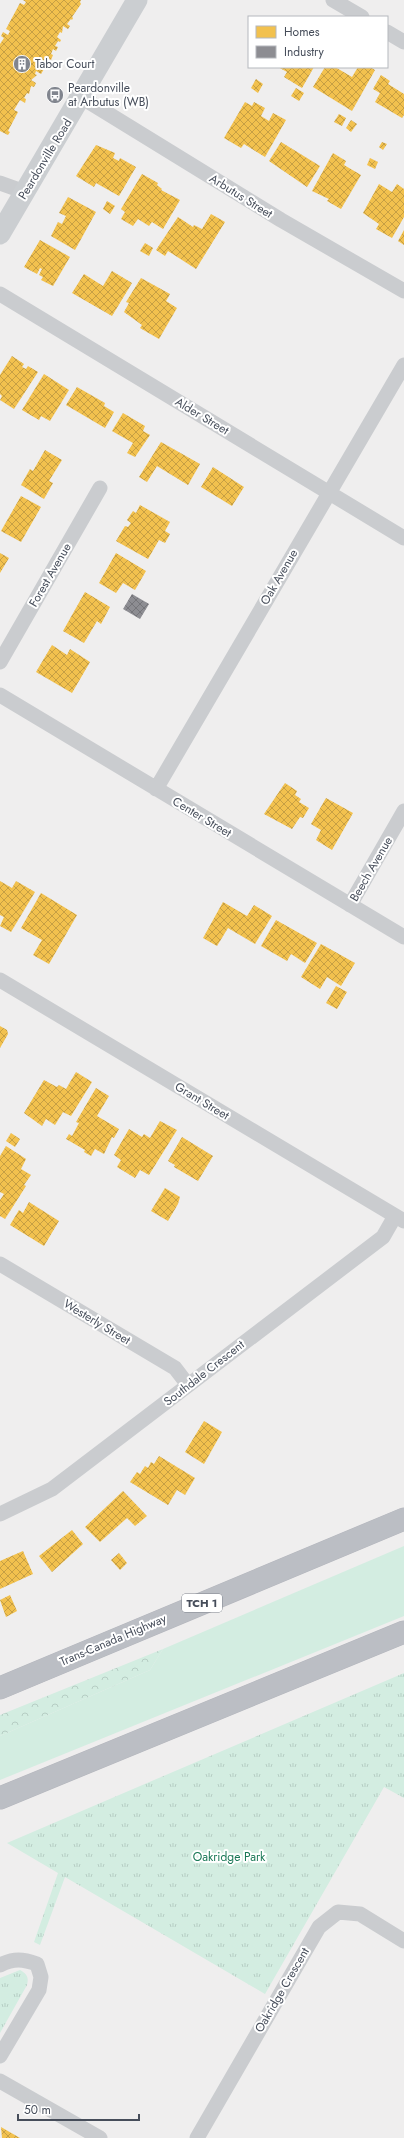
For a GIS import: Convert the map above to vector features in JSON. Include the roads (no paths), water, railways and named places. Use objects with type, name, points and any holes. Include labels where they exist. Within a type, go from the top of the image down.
[{"type":"highway","name":"Trans-Canada Highway","points":[[0,1688],[404,1519]]},
{"type":"highway","points":[[0,1798],[404,1632]]},
{"type":"main road","name":"Peardonville Road","points":[[0,234],[137,0]]},
{"type":"street","points":[[333,0],[360,16]]},
{"type":"street","points":[[388,33],[404,42]]},
{"type":"street","name":"Arbutus Street","points":[[81,97],[281,220],[404,291]]},
{"type":"street","points":[[0,183],[25,192]]},
{"type":"street","name":"Alder Street","points":[[0,294],[404,538]]},
{"type":"street","name":"Oak Avenue","points":[[156,789],[404,365]]},
{"type":"street","name":"Forest Avenue","points":[[0,662],[100,488]]},
{"type":"street","name":"Center Street","points":[[0,695],[404,937]]},
{"type":"street","name":"Beech Avenue","points":[[350,905],[404,811]]},
{"type":"street","name":"Grant Street","points":[[0,980],[400,1219]]},
{"type":"street","name":"Southdale Crescent","points":[[0,1514],[52,1489],[383,1237],[400,1219]]},
{"type":"street","name":"Westerly Street","points":[[0,1264],[175,1368],[188,1385]]},
{"type":"street","name":"Oakridge Crescent","points":[[197,2138],[319,1927],[338,1912],[360,1914],[404,1941]]},
{"type":"street","points":[[0,1964],[10,1960],[24,1959],[37,1964],[41,1978],[39,1990],[0,2056]]},
{"type":"street","points":[[0,2081],[100,2138]]},
{"type":"place","name":"Tabor Court","points":[[22,64]]},
{"type":"place","name":"Peardonville at Arbutus (WB)","points":[[55,95]]},
{"type":"park label","name":"Oakridge Park","points":[[229,1857]]}]
